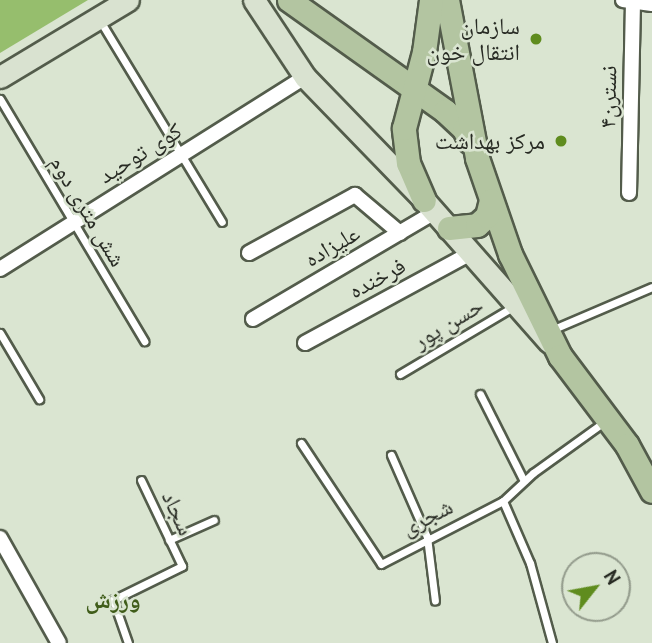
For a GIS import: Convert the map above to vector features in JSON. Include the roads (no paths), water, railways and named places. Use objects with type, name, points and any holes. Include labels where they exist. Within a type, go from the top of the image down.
[{"type":"main road","points":[[0,77],[128,0]]},
{"type":"main road","points":[[254,0],[305,77],[436,213],[560,356],[608,419],[652,491]]},
{"type":"main road","points":[[289,0],[415,89],[464,129],[477,158],[510,254],[560,356]]},
{"type":"main road","points":[[430,0],[415,89],[404,128],[408,163],[436,213],[477,225],[487,216],[491,200]]},
{"type":"main road","points":[[447,0],[477,158]]},
{"type":"street","points":[[628,1],[652,4]]},
{"type":"street","name":"نسترن۴","points":[[628,1],[629,194]]},
{"type":"street","name":"کوی توحید","points":[[0,269],[305,77]]},
{"type":"street","points":[[250,253],[355,195],[400,233]]},
{"type":"street","name":"علیزاده","points":[[253,318],[436,213]]},
{"type":"street","name":"فرخنده","points":[[305,343],[471,253]]},
{"type":"street","points":[[0,538],[59,643]]},
{"type":"lane","points":[[98,18],[222,222]]},
{"type":"lane","name":"شش متری دوم","points":[[0,99],[144,341]]},
{"type":"lane","points":[[548,331],[652,287]]},
{"type":"lane","name":"حسن پور","points":[[400,374],[516,305]]},
{"type":"lane","points":[[0,334],[39,400]]},
{"type":"lane","points":[[480,394],[524,481]]},
{"type":"lane","name":"شجری","points":[[301,443],[381,564],[427,537],[503,500],[524,481],[608,419]]},
{"type":"lane","points":[[390,455],[427,537],[435,601]]},
{"type":"lane","name":"سجاد","points":[[128,643],[113,600],[182,566],[141,480]]},
{"type":"lane","points":[[503,500],[530,563],[552,643]]},
{"type":"lane","points":[[169,540],[214,520]]},
{"type":"place","name":"سازمان انتقال خون","points":[[536,39]]},
{"type":"place","name":"مرکز بهداشت","points":[[561,141]]},
{"type":"district","name":"ورزش","points":[[113,600]]}]
